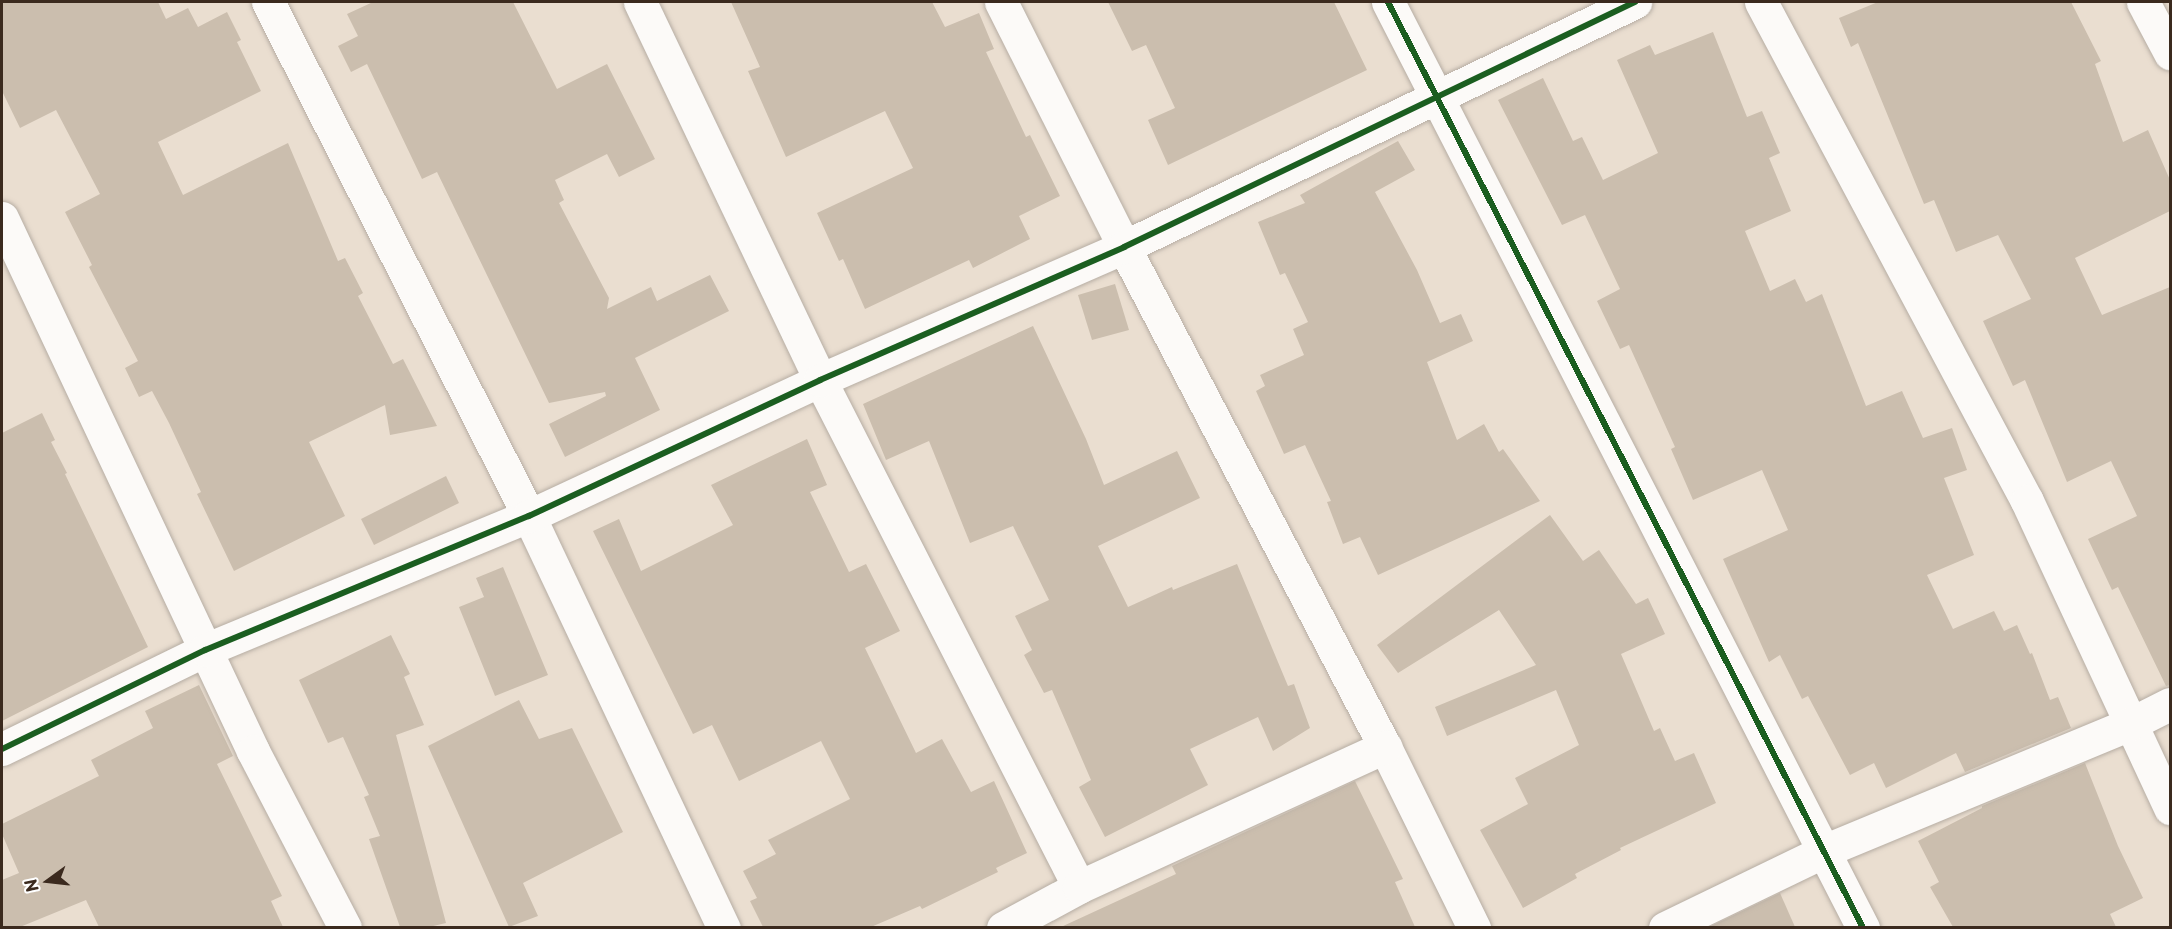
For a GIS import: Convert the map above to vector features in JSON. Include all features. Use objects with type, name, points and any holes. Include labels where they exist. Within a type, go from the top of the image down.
[{"type":"street","points":[[268,2],[529,516],[724,927]]},
{"type":"street","points":[[640,2],[820,380],[1078,887]]},
{"type":"street","points":[[1001,2],[1124,247],[1386,747],[1474,927]]},
{"type":"street","points":[[1388,2],[1826,850],[1863,927]]},
{"type":"street","points":[[2,749],[205,650],[529,516],[820,380],[1124,247],[1635,2]]},
{"type":"street","points":[[1761,2],[2027,501],[2170,808]]},
{"type":"street","points":[[2143,2],[2170,53]]},
{"type":"street","points":[[2,218],[205,650],[345,927]]},
{"type":"street","points":[[1665,927],[1826,850],[2130,724],[2170,704]]},
{"type":"street","points":[[1003,927],[1078,887],[1386,747]]},
{"type":"building","points":[[2,2],[158,2],[166,19],[188,8],[198,27],[227,12],[241,40],[237,42],[261,91],[158,142],[183,195],[288,143],[338,261],[345,258],[363,293],[358,296],[393,364],[403,359],[437,426],[390,435],[385,405],[309,442],[345,516],[234,571],[197,494],[201,492],[152,391],[139,397],[125,368],[138,361],[89,267],[92,265],[65,212],[100,194],[56,110],[20,128],[2,91]]},
{"type":"building","points":[[373,2],[513,2],[557,89],[607,64],[655,159],[619,177],[607,154],[555,180],[564,200],[559,203],[609,298],[607,309],[651,287],[657,301],[710,275],[729,311],[635,358],[660,410],[565,457],[549,424],[606,396],[605,392],[549,403],[437,172],[422,179],[367,64],[351,72],[338,46],[358,36],[347,14]]},
{"type":"building","points":[[731,2],[932,2],[945,27],[979,13],[994,49],[986,52],[1026,137],[1030,135],[1060,196],[1019,216],[1030,239],[973,268],[969,260],[865,309],[843,259],[839,261],[817,213],[913,168],[885,111],[786,157],[748,71],[760,67]]},
{"type":"building","points":[[1108,2],[1334,2],[1367,70],[1168,165],[1148,120],[1175,108],[1146,45],[1132,51]]},
{"type":"building","points":[[1878,2],[2071,2],[2101,61],[2095,64],[2123,142],[2148,130],[2170,180],[2170,211],[2075,258],[2102,315],[2170,287],[2170,685],[2166,686],[2118,587],[2112,590],[2088,539],[2137,516],[2111,461],[2067,482],[2025,380],[2013,386],[1983,321],[2031,299],[1998,235],[1956,252],[1934,200],[1924,204],[1858,43],[1851,47],[1839,18]]},
{"type":"building","points":[[1713,32],[1747,117],[1762,111],[1780,153],[1769,158],[1791,211],[1745,231],[1770,291],[1795,279],[1806,302],[1822,294],[1866,406],[1902,391],[1923,438],[1952,428],[1967,470],[1944,478],[1974,555],[1927,575],[1953,629],[1994,611],[2004,631],[2017,625],[2030,654],[2032,653],[2050,700],[2058,697],[2071,728],[1965,772],[1956,753],[1886,788],[1874,763],[1850,775],[1808,696],[1802,699],[1780,655],[1769,662],[1723,559],[1788,530],[1762,470],[1693,500],[1671,449],[1675,447],[1629,345],[1620,349],[1597,301],[1620,289],[1585,215],[1562,225],[1498,100],[1543,78],[1573,141],[1582,137],[1603,180],[1658,153],[1617,60],[1650,45],[1655,55]]},
{"type":"building","points":[[1398,141],[1415,170],[1375,192],[1417,270],[1440,323],[1461,314],[1473,341],[1427,362],[1457,440],[1484,424],[1499,452],[1503,449],[1540,501],[1378,575],[1360,537],[1343,544],[1327,502],[1331,501],[1305,445],[1284,454],[1256,391],[1265,386],[1260,375],[1304,355],[1293,329],[1308,322],[1285,273],[1280,275],[1258,222],[1305,203],[1300,195]]},
{"type":"building","points":[[1115,284],[1129,330],[1092,340],[1078,295]]},
{"type":"building","points":[[1033,326],[1086,439],[1104,485],[1177,451],[1200,498],[1098,546],[1128,607],[1172,587],[1173,590],[1237,564],[1288,686],[1294,684],[1310,728],[1273,751],[1258,717],[1190,749],[1208,785],[1105,837],[1079,787],[1091,780],[1052,690],[1044,693],[1024,655],[1032,650],[1015,616],[1049,600],[1013,526],[970,543],[929,441],[886,460],[863,404]]},
{"type":"building","points":[[42,413],[55,440],[51,442],[67,473],[65,474],[148,647],[2,721],[2,433]]},
{"type":"building","points":[[807,439],[827,485],[810,492],[849,572],[866,564],[900,631],[865,648],[916,753],[942,739],[971,792],[994,781],[1027,853],[996,868],[998,872],[922,909],[920,906],[871,927],[763,927],[750,901],[757,898],[743,871],[776,854],[768,840],[850,799],[821,741],[739,781],[712,725],[693,734],[593,531],[619,519],[641,571],[733,525],[711,485]]},
{"type":"building","points":[[446,476],[459,503],[374,545],[361,519]]},
{"type":"building","points":[[1550,515],[1583,561],[1599,550],[1636,604],[1648,598],[1665,634],[1621,654],[1654,731],[1660,728],[1675,761],[1694,753],[1716,803],[1620,848],[1621,850],[1575,874],[1577,878],[1523,908],[1480,830],[1528,804],[1515,778],[1579,745],[1556,690],[1447,736],[1435,707],[1536,665],[1499,610],[1398,673],[1377,645]]},
{"type":"building","points":[[503,567],[548,675],[495,696],[459,607],[484,597],[476,578]]},
{"type":"building","points":[[391,635],[410,674],[404,677],[424,725],[396,735],[446,923],[429,927],[400,927],[369,839],[380,836],[364,797],[369,795],[343,737],[328,743],[299,680]]},
{"type":"building","points":[[199,685],[233,756],[217,764],[282,896],[271,901],[283,927],[99,927],[86,900],[20,927],[2,927],[2,880],[19,873],[2,834],[2,824],[99,776],[91,760],[153,728],[145,711]]},
{"type":"building","points":[[519,700],[539,739],[572,728],[623,832],[523,883],[538,916],[509,927],[428,746]]},
{"type":"building","points":[[2085,763],[2118,846],[2143,898],[2110,914],[2116,927],[1953,927],[1930,887],[1939,882],[1918,841],[1982,806]]},
{"type":"building","points":[[1355,781],[1403,879],[1395,882],[1415,927],[1061,927],[1176,874],[1172,866]]},
{"type":"building","points":[[1780,893],[1795,927],[1709,927]]},
{"type":"cycle path","points":[[1388,2],[1863,928]]},
{"type":"cycle path","points":[[2,749],[205,650],[529,516],[820,380],[1124,247],[1635,2]]}]
